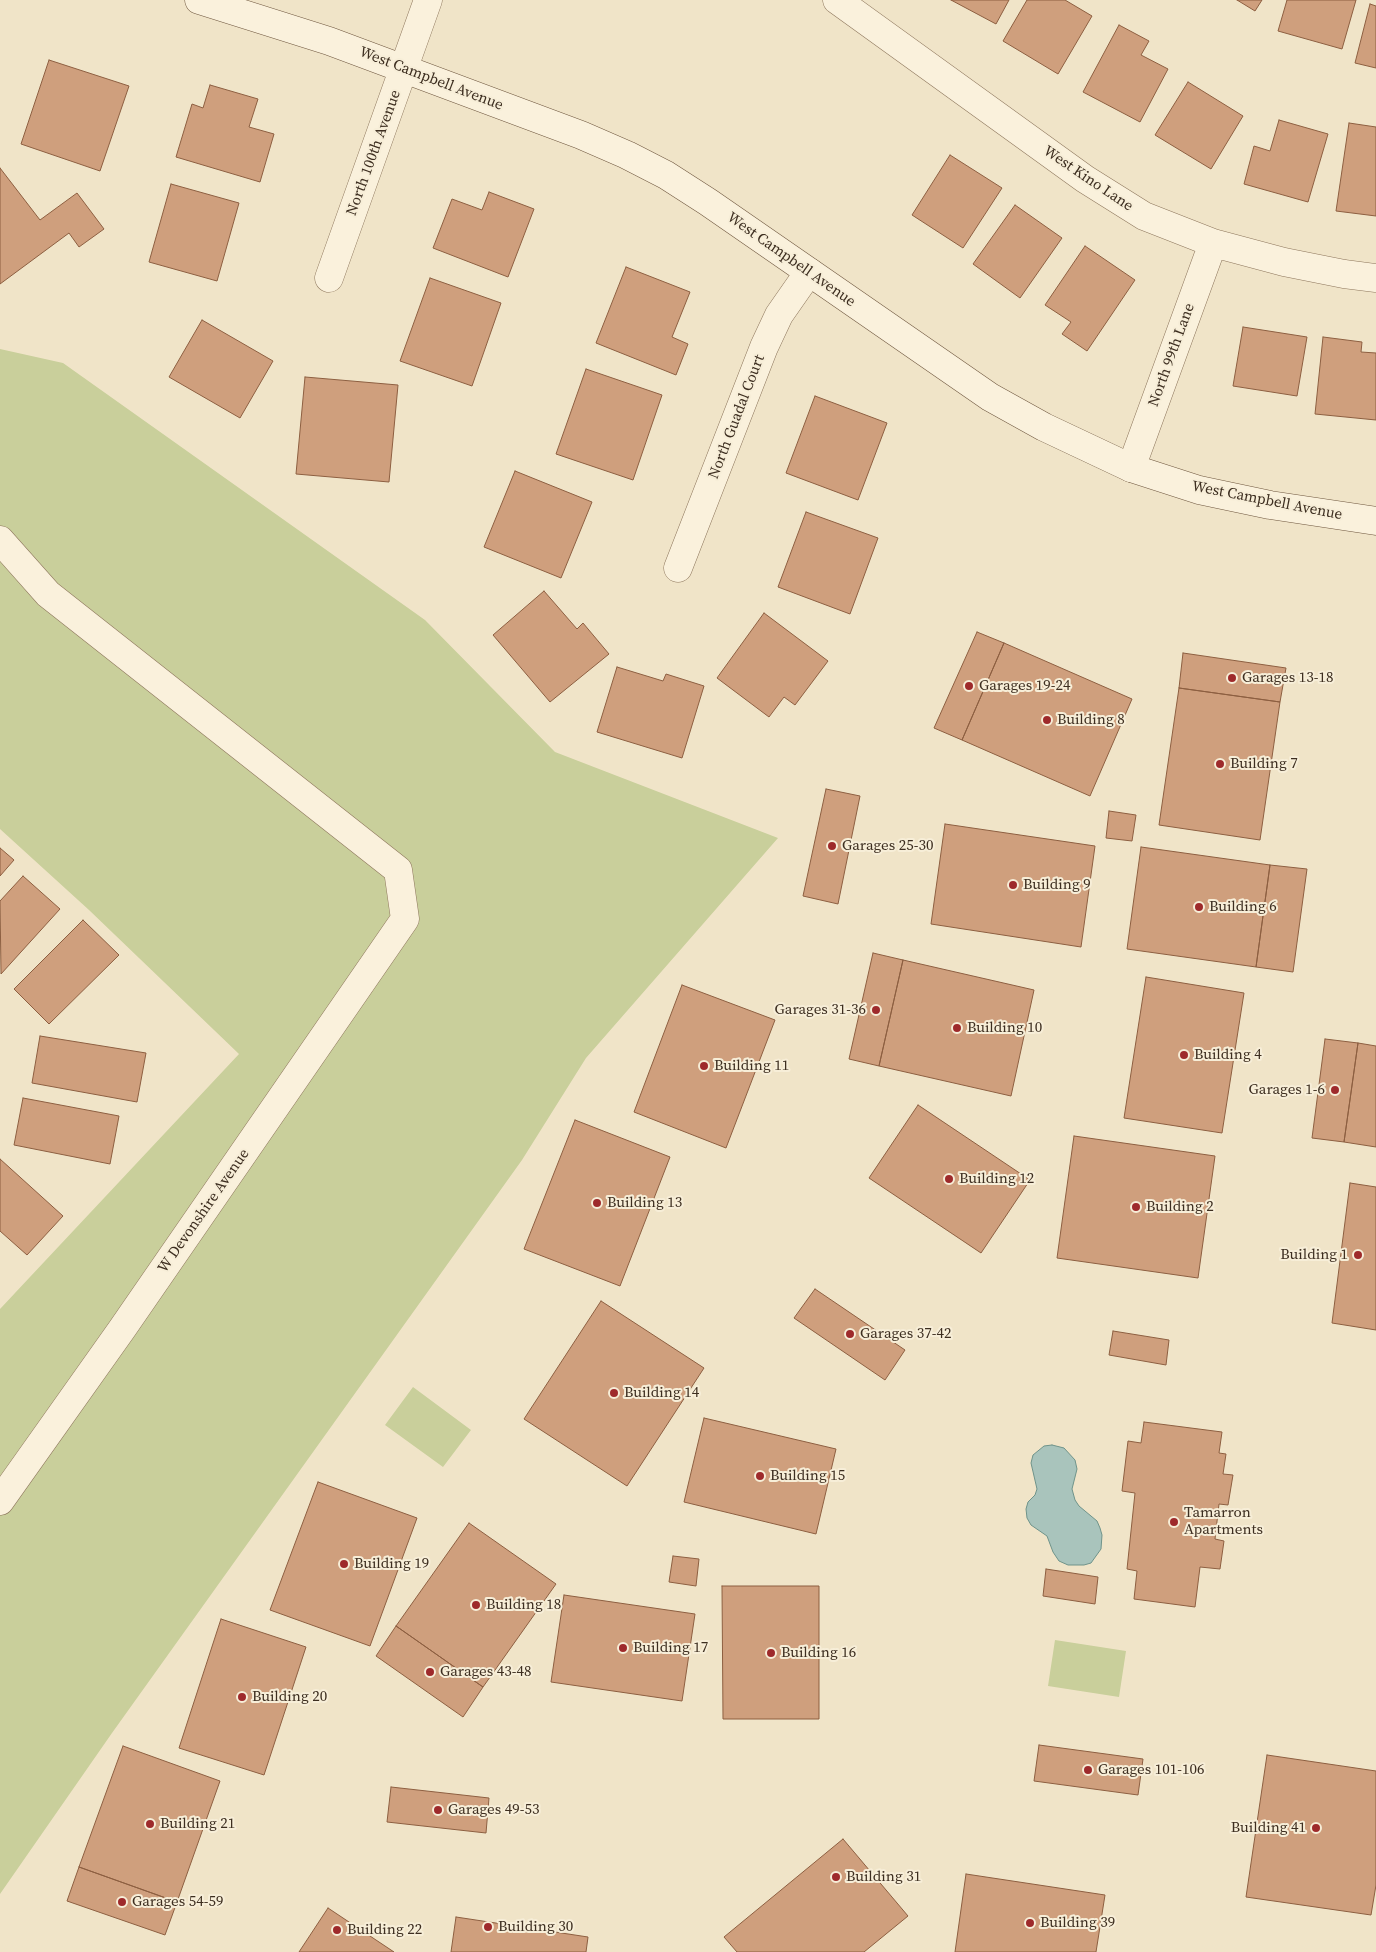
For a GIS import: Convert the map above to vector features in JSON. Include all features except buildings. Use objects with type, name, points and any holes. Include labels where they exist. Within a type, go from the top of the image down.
[{"type":"street","name":"West Campbell Avenue","points":[[199,0],[329,41],[581,135],[627,155],[666,175],[990,397],[1044,427],[1131,468],[1199,490],[1270,505],[1376,521]]},
{"type":"street","name":"North 100th Avenue","points":[[329,278],[428,0]]},
{"type":"street","name":"West Kino Lane","points":[[837,0],[1085,179],[1144,216],[1212,243],[1284,262],[1344,274],[1376,278]]},
{"type":"street","name":"North 99th Lane","points":[[1131,468],[1212,243]]},
{"type":"street","name":"North Guadal Court","points":[[678,568],[764,348],[779,315],[809,272]]},
{"type":"street","name":"W Devonshire Avenue","points":[[0,540],[48,594],[398,870],[404,919],[128,1321],[0,1501]]},
{"type":"green space","points":[[0,349],[63,363],[425,620],[555,752],[778,838],[586,1058],[522,1160],[112,1733],[0,1894],[0,1309],[239,1054],[89,910],[0,829]]},
{"type":"green space","points":[[413,1387],[471,1430],[443,1467],[385,1425]]},
{"type":"green space","points":[[1055,1640],[1126,1651],[1119,1697],[1048,1686]]},
{"type":"water","points":[[1052,1445],[1064,1448],[1075,1460],[1077,1469],[1072,1489],[1075,1500],[1079,1506],[1097,1521],[1100,1528],[1102,1535],[1101,1549],[1091,1563],[1068,1565],[1059,1561],[1053,1552],[1047,1536],[1031,1525],[1027,1518],[1026,1509],[1028,1502],[1035,1495],[1037,1489],[1031,1463],[1033,1455],[1044,1446]]},
{"type":"place","name":"Garages 13-18","points":[[1232,678]]},
{"type":"place","name":"Garages 19-24","points":[[969,686]]},
{"type":"place","name":"Building 8","points":[[1047,720]]},
{"type":"place","name":"Building 7","points":[[1220,764]]},
{"type":"place","name":"Garages 25-30","points":[[832,846]]},
{"type":"place","name":"Building 9","points":[[1013,885]]},
{"type":"place","name":"Building 6","points":[[1199,907]]},
{"type":"place","name":"Garages 31-36","points":[[876,1010]]},
{"type":"place","name":"Building 10","points":[[957,1028]]},
{"type":"place","name":"Building 4","points":[[1184,1055]]},
{"type":"place","name":"Building 11","points":[[704,1066]]},
{"type":"place","name":"Garages 1-6","points":[[1335,1090]]},
{"type":"place","name":"Building 12","points":[[949,1179]]},
{"type":"place","name":"Building 13","points":[[597,1203]]},
{"type":"place","name":"Building 2","points":[[1136,1207]]},
{"type":"place","name":"Building 1","points":[[1358,1255]]},
{"type":"place","name":"Garages 37-42","points":[[850,1334]]},
{"type":"place","name":"Building 14","points":[[614,1393]]},
{"type":"place","name":"Building 15","points":[[760,1476]]},
{"type":"place","name":"Tamarron Apartments","points":[[1174,1522]]},
{"type":"place","name":"Building 19","points":[[344,1564]]},
{"type":"place","name":"Building 18","points":[[476,1605]]},
{"type":"place","name":"Building 17","points":[[623,1648]]},
{"type":"place","name":"Building 16","points":[[771,1653]]},
{"type":"place","name":"Garages 43-48","points":[[430,1672]]},
{"type":"place","name":"Building 20","points":[[242,1697]]},
{"type":"place","name":"Garages 101-106","points":[[1088,1770]]},
{"type":"place","name":"Garages 49-53","points":[[438,1810]]},
{"type":"place","name":"Building 21","points":[[150,1824]]},
{"type":"place","name":"Building 41","points":[[1316,1828]]},
{"type":"place","name":"Building 31","points":[[836,1877]]},
{"type":"place","name":"Garages 54-59","points":[[122,1902]]},
{"type":"place","name":"Building 39","points":[[1030,1923]]},
{"type":"place","name":"Building 30","points":[[488,1927]]},
{"type":"place","name":"Building 22","points":[[337,1930]]}]
